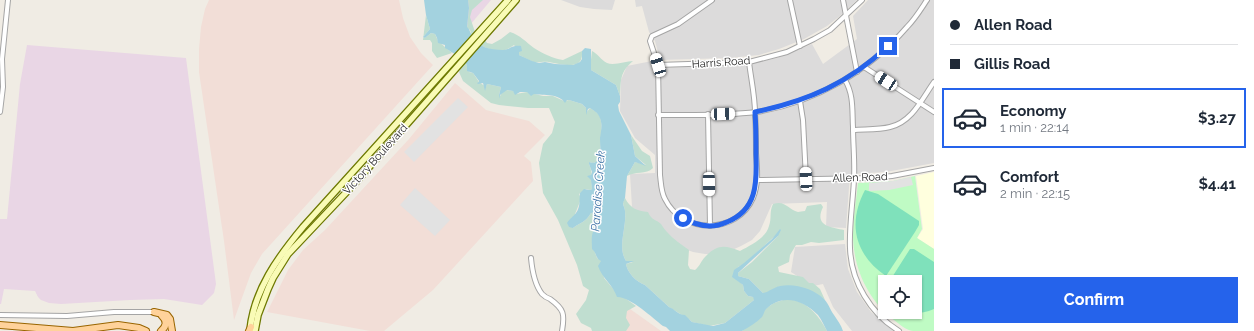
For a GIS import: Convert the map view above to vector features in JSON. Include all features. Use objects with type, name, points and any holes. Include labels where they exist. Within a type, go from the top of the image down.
[{"type":"main road","name":"Victory Boulevard","points":[[484,31],[508,0]]},
{"type":"main road","name":"Victory Boulevard","points":[[251,330],[256,304],[266,279],[356,182],[454,64],[484,31],[516,0]]},
{"type":"main road","points":[[154,312],[167,314],[170,319],[171,330]]},
{"type":"main road","points":[[154,312],[160,314],[165,319],[166,325],[161,331]]},
{"type":"main road","points":[[0,325],[78,330],[108,325],[125,325],[146,331]]},
{"type":"main road","points":[[125,325],[133,331]]},
{"type":"street","points":[[0,112],[3,88],[2,59],[8,0]]},
{"type":"street","points":[[712,0],[678,24],[652,36],[650,41],[658,65],[660,175],[664,198],[673,210],[692,223],[710,226],[728,222],[742,213],[752,198],[757,180],[755,112],[749,62]]},
{"type":"street","points":[[790,0],[800,46]]},
{"type":"street","points":[[843,0],[857,72]]},
{"type":"street","name":"Harris Road","points":[[658,65],[749,62],[772,56],[800,46],[830,30],[862,0]]},
{"type":"street","points":[[658,115],[755,112],[800,101],[846,80],[864,67],[908,26],[927,0]]},
{"type":"street","points":[[864,67],[934,112]]},
{"type":"street","points":[[846,80],[852,95],[854,178],[850,239],[853,271],[867,300],[880,316],[899,331]]},
{"type":"street","points":[[853,130],[891,127],[902,122],[912,114],[934,82]]},
{"type":"street","points":[[800,101],[803,120],[806,179]]},
{"type":"street","points":[[708,114],[710,226]]},
{"type":"street","name":"Allen Road","points":[[757,180],[892,176],[934,168]]},
{"type":"street","points":[[531,258],[533,274],[542,294],[558,305],[562,311],[564,320],[562,331]]},
{"type":"street","points":[[0,315],[67,316],[114,312],[154,312]]},
{"type":"shaded area","points":[[209,0],[399,0],[403,18],[410,37],[421,53],[433,65],[262,254],[251,273],[234,320],[199,72],[201,27],[205,9]]},
{"type":"shaded area","points":[[459,0],[491,0],[465,31]]},
{"type":"shaded area","points":[[468,0],[483,0],[472,10],[470,17],[475,32],[472,36],[470,30],[467,28],[469,8]]},
{"type":"shaded area","points":[[561,0],[615,0],[612,10],[580,7]]},
{"type":"shaded area","points":[[635,0],[857,0],[827,26],[804,39],[779,49],[759,55],[729,58],[660,60],[655,41],[649,32],[642,6],[636,7]]},
{"type":"shaded area","points":[[868,0],[934,0],[934,163],[886,172],[850,174],[846,228],[826,227],[827,202],[772,204],[760,231],[752,240],[730,251],[718,254],[693,252],[682,248],[671,241],[632,207],[630,174],[655,173],[655,155],[635,138],[620,111],[621,80],[627,66],[652,61],[653,68],[745,65],[777,58],[812,44],[823,64],[857,39],[853,16]]},
{"type":"shaded area","points":[[426,15],[430,29],[423,37]]},
{"type":"shaded area","points":[[510,32],[520,37],[534,48],[552,57],[563,60],[582,51],[582,58],[580,62],[571,65],[533,62],[519,55],[519,52],[514,45],[506,50],[499,51],[488,49],[480,44],[485,40],[487,43],[492,44]]},
{"type":"shaded area","points":[[431,33],[435,34],[438,41],[452,53],[437,58],[432,51],[432,43],[430,40],[423,40],[423,37],[425,38]]},
{"type":"shaded area","points":[[27,45],[186,58],[216,284],[214,293],[202,305],[164,299],[61,304],[49,303],[41,300],[35,291],[4,289],[0,304],[0,219],[7,219],[20,84]]},
{"type":"shaded area","points":[[592,51],[605,62],[610,64],[633,61],[623,72],[620,96],[616,85],[591,70]]},
{"type":"shaded area","points":[[464,61],[469,72],[473,73],[479,82],[486,87],[487,84],[501,87],[500,96],[503,91],[506,90],[513,91],[516,94],[527,92],[543,96],[553,96],[564,101],[569,100],[582,104],[586,108],[586,113],[590,108],[599,115],[601,121],[601,133],[598,158],[596,162],[589,162],[592,189],[586,189],[579,194],[581,199],[575,214],[573,228],[585,221],[591,213],[595,214],[598,222],[594,229],[594,250],[597,258],[602,261],[604,278],[615,291],[636,306],[627,311],[626,318],[630,325],[626,331],[592,331],[591,328],[581,323],[576,314],[586,300],[589,290],[583,286],[577,265],[558,220],[543,193],[539,163],[543,144],[552,133],[555,122],[549,108],[528,108],[491,103],[463,81],[459,72]]},
{"type":"shaded area","points":[[455,83],[486,110],[529,121],[545,135],[524,156],[531,162],[533,181],[433,290],[384,331],[370,331],[267,312],[288,270],[303,250],[325,230],[409,139]]},
{"type":"shaded area","points":[[458,98],[468,107],[414,162],[404,152]]},
{"type":"shaded area","points":[[631,135],[642,151],[650,156],[653,168],[647,172],[627,176],[635,162],[646,165],[635,156]]},
{"type":"shaded area","points":[[934,172],[934,249],[917,238],[923,229],[916,176]]},
{"type":"shaded area","points":[[911,177],[913,185],[889,190],[869,191],[869,183],[893,181]]},
{"type":"shaded area","points":[[415,188],[450,220],[435,236],[400,205]]},
{"type":"shaded area","points":[[625,198],[634,208],[640,211],[648,212],[651,217],[659,222],[672,237],[689,250],[688,265],[690,269],[695,270],[709,253],[717,248],[725,247],[740,251],[761,238],[769,226],[773,204],[781,203],[798,212],[805,211],[807,206],[821,204],[823,207],[821,213],[822,222],[829,226],[844,230],[844,240],[819,243],[811,242],[796,245],[790,255],[789,262],[778,267],[779,272],[803,277],[809,283],[813,283],[820,289],[825,300],[820,296],[780,286],[763,293],[749,279],[738,276],[738,273],[752,262],[778,236],[777,234],[744,264],[738,267],[735,278],[743,285],[744,291],[748,296],[753,297],[754,300],[725,323],[709,326],[692,322],[669,307],[645,285],[635,279],[628,270],[626,264],[633,262],[626,261],[622,250],[625,217],[623,202]]},
{"type":"shaded area","points":[[845,244],[848,269],[857,292],[871,312],[893,331],[852,331],[833,307],[823,284],[813,286],[791,272],[795,247]]},
{"type":"shaded area","points":[[616,299],[661,331],[612,331]]},
{"type":"shaded area","points":[[786,299],[800,302],[811,309],[820,319],[827,331],[742,331],[762,316],[765,309],[774,303]]},
{"type":"green space","points":[[915,176],[922,229],[917,238],[934,249],[934,331],[913,331],[903,327],[893,319],[922,319],[922,275],[878,275],[878,305],[864,284],[856,262],[853,238],[858,183],[893,181]]},
{"type":"green space","points":[[865,190],[878,194],[919,221],[919,225],[915,232],[887,275],[875,268],[861,249],[857,238],[856,227],[856,215],[859,203]]},
{"type":"green space","points":[[910,249],[914,249],[934,262],[934,309],[922,313],[922,275],[893,275]]},
{"type":"water","name":"Paradise Creek","points":[[424,0],[468,0],[469,8],[467,27],[478,43],[485,47],[503,50],[515,46],[521,46],[522,51],[519,52],[519,55],[532,61],[539,63],[545,62],[573,65],[580,62],[582,59],[582,51],[585,48],[591,49],[591,70],[616,85],[620,96],[620,102],[618,105],[619,111],[631,135],[635,156],[646,166],[635,162],[627,176],[625,198],[623,203],[625,217],[622,243],[623,255],[626,261],[634,261],[626,264],[630,273],[635,279],[645,285],[669,307],[680,314],[685,315],[692,322],[713,326],[725,323],[754,300],[753,297],[748,296],[744,291],[743,285],[732,277],[734,270],[772,239],[780,229],[781,230],[778,236],[738,273],[738,276],[749,279],[763,293],[786,285],[798,286],[815,292],[826,301],[843,331],[827,331],[818,315],[806,305],[793,300],[786,300],[772,304],[765,310],[760,319],[742,331],[670,331],[628,300],[617,297],[602,274],[598,266],[601,261],[592,249],[592,234],[598,224],[595,214],[591,213],[585,221],[573,228],[569,227],[567,223],[578,210],[580,193],[584,189],[592,189],[591,180],[587,176],[591,175],[592,172],[589,162],[593,163],[597,161],[600,154],[601,124],[598,115],[590,108],[588,109],[586,115],[586,108],[582,104],[569,100],[565,103],[555,96],[534,94],[531,96],[527,92],[520,92],[515,95],[513,91],[507,90],[500,95],[500,99],[499,95],[501,87],[487,84],[485,91],[483,83],[478,84],[477,83],[479,81],[473,73],[467,71],[467,65],[465,62],[445,48],[445,45],[438,43],[435,34],[431,33],[425,38],[423,37],[430,29]]},
{"type":"route","points":[[683,218],[701,226],[721,224],[728,222],[742,213],[748,205],[756,188],[757,180],[755,112],[800,101],[846,80],[864,67],[888,46]]}]
